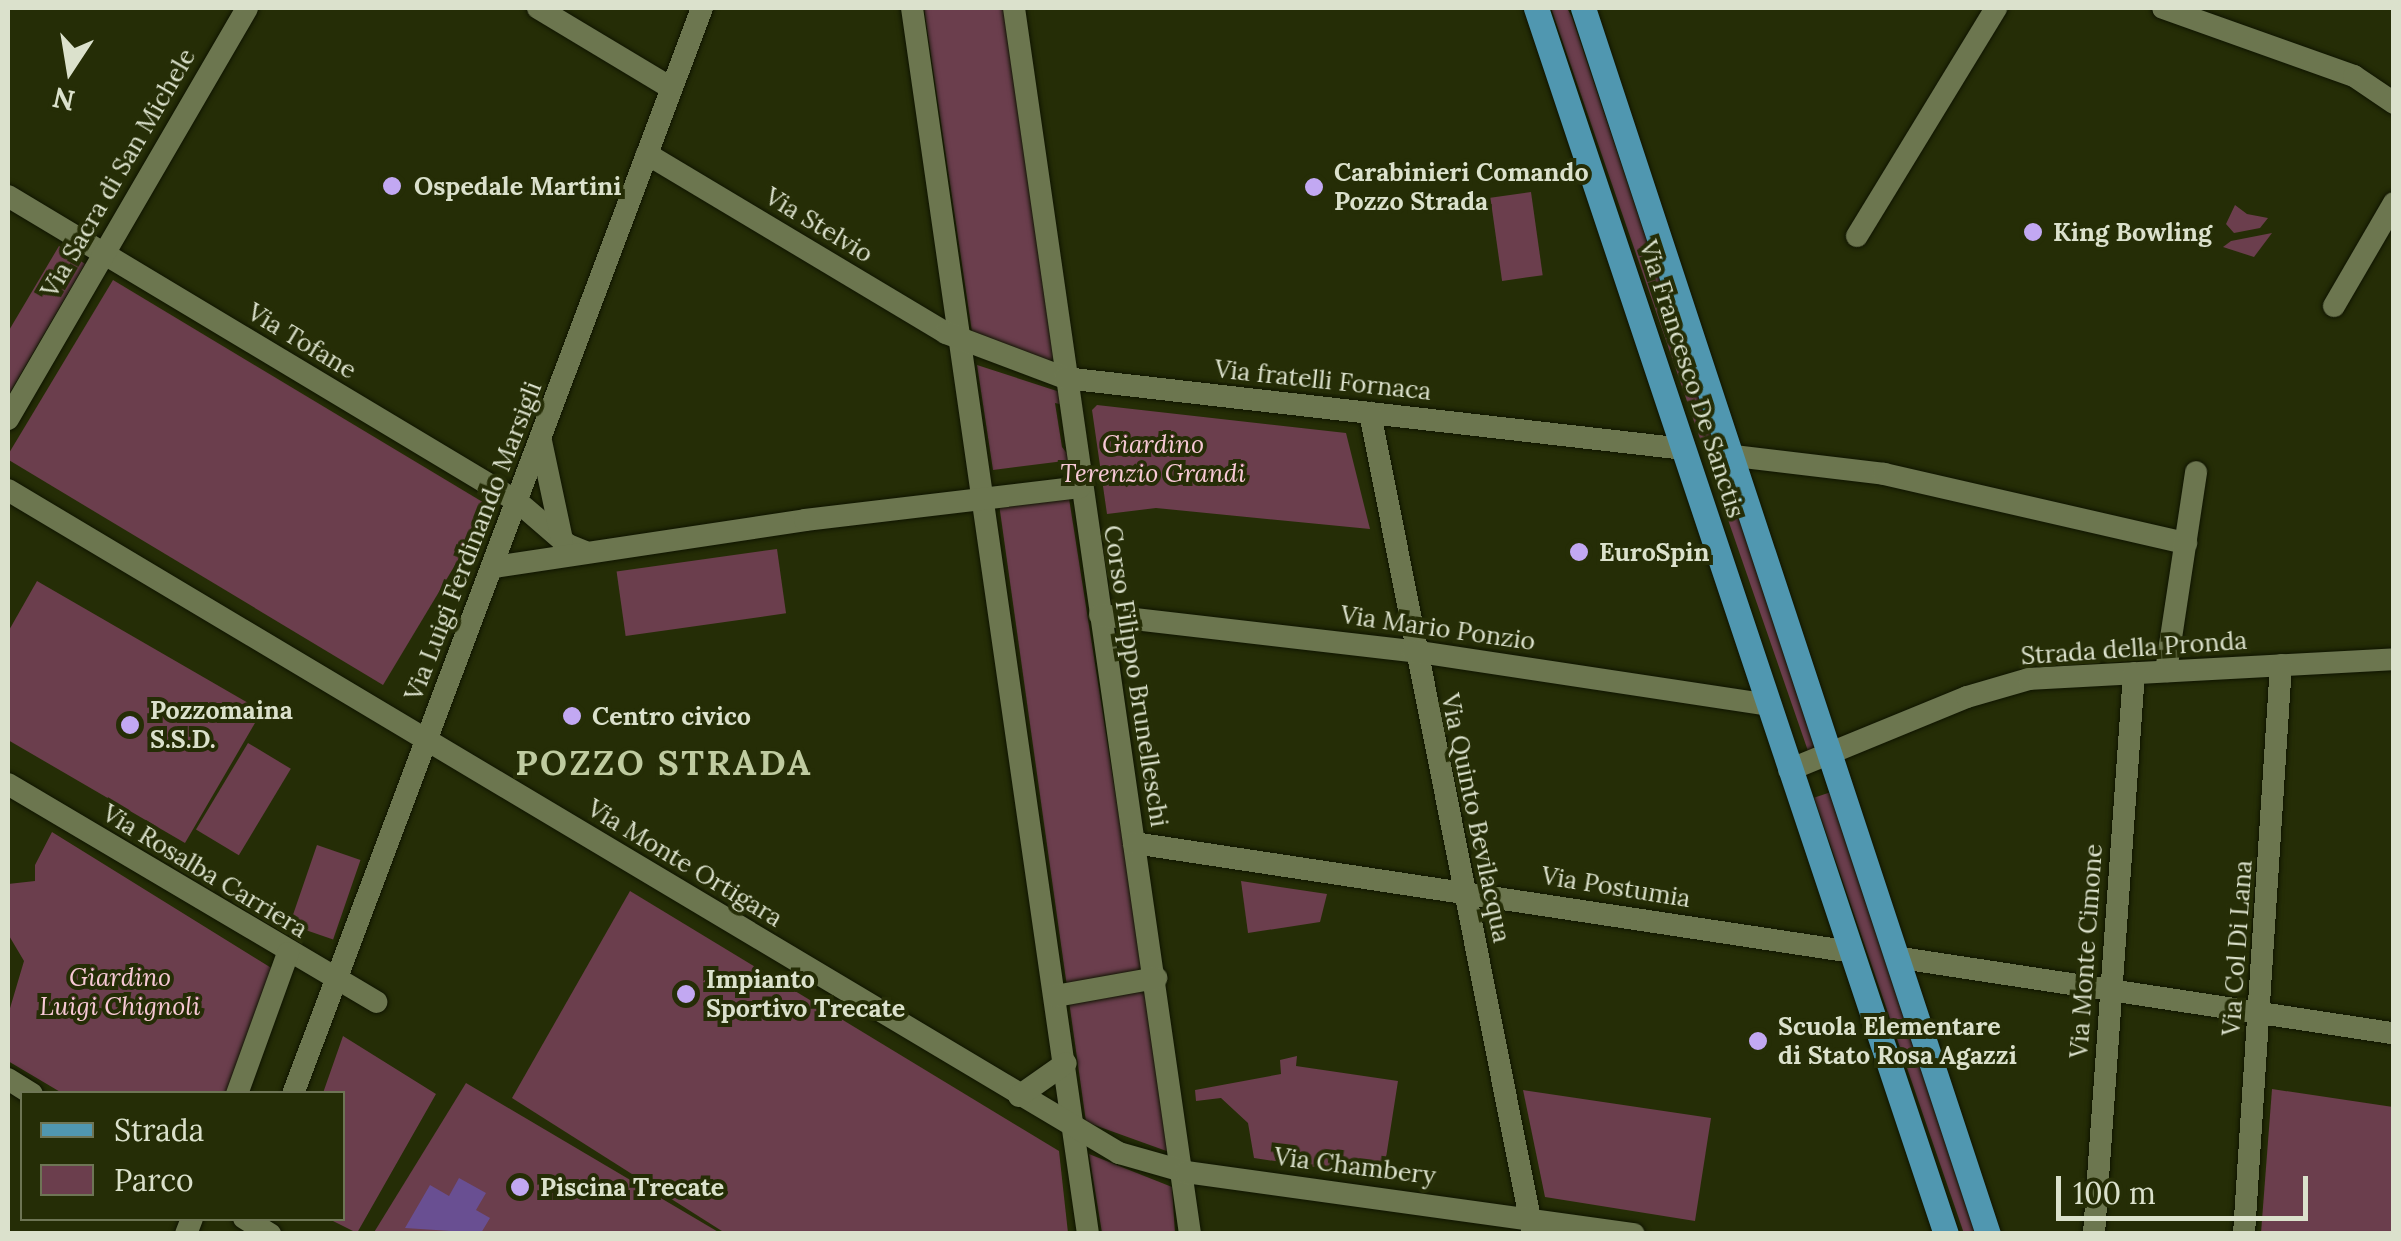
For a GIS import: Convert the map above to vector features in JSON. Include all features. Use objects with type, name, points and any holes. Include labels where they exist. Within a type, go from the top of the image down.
[{"type":"main road","name":"Via Francesco De Sanctis","points":[[1536,8],[1946,1234]]},
{"type":"main road","name":"Via Francesco De Sanctis","points":[[1583,8],[1901,958],[1988,1234]]},
{"type":"street","name":"Via Sacra di San Michele","points":[[8,419],[247,8]]},
{"type":"street","points":[[538,8],[671,88]]},
{"type":"street","name":"Via Luigi Ferdinando Marsigli","points":[[294,1091],[495,567],[702,8]]},
{"type":"street","points":[[912,8],[986,496],[1088,1234]]},
{"type":"street","name":"Corso Filippo Brunelleschi","points":[[1014,8],[1080,487],[1186,1172],[1190,1234]]},
{"type":"street","points":[[1857,236],[1996,8]]},
{"type":"street","points":[[2163,8],[2224,17],[2354,76],[2394,104]]},
{"type":"street","name":"Via Stelvio","points":[[647,154],[962,341]]},
{"type":"street","name":"Via Tofane","points":[[8,196],[518,502],[562,540],[585,552]]},
{"type":"street","points":[[2334,306],[2394,203]]},
{"type":"street","name":"Via fratelli Fornaca","points":[[962,341],[1065,378],[1684,449]]},
{"type":"street","name":"Via Quinto Bevilacqua","points":[[1370,412],[1413,651],[1531,1225]]},
{"type":"street","points":[[541,439],[562,540]]},
{"type":"street","name":"Via Francesco De Sanctis","points":[[1734,456],[1884,474],[2186,543]]},
{"type":"street","points":[[2166,670],[2196,472]]},
{"type":"street","points":[[495,567],[986,496],[1080,487]]},
{"type":"street","name":"Via Monte Ortigara","points":[[8,490],[1076,1130]]},
{"type":"street","name":"Via Mario Ponzio","points":[[1100,614],[1413,651],[1768,704]]},
{"type":"street","name":"Strada della Pronda","points":[[1830,753],[1966,697],[2029,679],[2394,659]]},
{"type":"street","name":"Via Col Di Lana","points":[[2244,1234],[2281,665]]},
{"type":"street","name":"Via Monte Cimone","points":[[2094,1234],[2134,673]]},
{"type":"street","points":[[1789,770],[1830,753]]},
{"type":"street","name":"Via Rosalba Carriera","points":[[8,784],[376,1002]]},
{"type":"street","name":"Via Postumia","points":[[1134,843],[1852,952]]},
{"type":"street","points":[[238,1091],[288,953]]},
{"type":"street","points":[[1901,958],[2394,1033]]},
{"type":"street","points":[[1056,996],[1156,978]]},
{"type":"street","points":[[1019,1096],[1066,1063]]},
{"type":"street","name":"Via Chambery","points":[[1076,1130],[1118,1154],[1186,1172],[1531,1225],[1634,1234]]},
{"type":"green space","points":[[924,8],[1005,8],[1055,366],[972,332]]},
{"type":"green space","points":[[1551,8],[1567,8],[1572,17],[1817,748],[1808,751]]},
{"type":"green space","points":[[1531,192],[1543,275],[1502,281],[1490,198]]},
{"type":"green space","points":[[2235,205],[2247,214],[2268,218],[2260,228],[2234,233],[2226,224]]},
{"type":"green space","points":[[2272,233],[2254,257],[2223,247],[2231,241]]},
{"type":"green space","points":[[59,246],[85,264],[8,396],[8,332]]},
{"type":"green space","points":[[113,280],[490,507],[383,685],[8,460]]},
{"type":"green space","points":[[977,365],[1060,392],[1064,405],[1055,403],[1062,447],[1072,460],[993,470]]},
{"type":"green space","name":"Giardino Terenzio Grandi","points":[[1097,405],[1346,433],[1370,529],[1156,508],[1107,514],[1092,410]]},
{"type":"green space","points":[[1068,492],[1172,1153],[1086,1122],[999,504]]},
{"type":"green space","points":[[777,549],[786,613],[626,636],[617,572]]},
{"type":"green space","name":"Pozzomaina S.S.D.","points":[[37,581],[262,711],[185,843],[8,740],[8,632]]},
{"type":"green space","points":[[248,743],[291,769],[239,855],[196,830]]},
{"type":"green space","points":[[1831,792],[1982,1232],[1964,1234],[1814,798]]},
{"type":"green space","name":"Giardino Luigi Chignoli","points":[[52,832],[273,969],[227,1091],[59,1091],[8,1061],[8,1015],[24,961],[8,934],[8,884],[35,881],[35,865]]},
{"type":"green space","points":[[317,845],[360,860],[333,939],[290,924]]},
{"type":"green space","points":[[1241,881],[1327,894],[1320,922],[1248,933]]},
{"type":"green space","name":"Impianto Sportivo Trecate","points":[[630,891],[1059,1151],[1068,1233],[725,1233],[512,1098]]},
{"type":"green space","points":[[343,1036],[436,1094],[357,1233],[333,1221],[345,1221],[345,1091],[324,1091]]},
{"type":"green space","points":[[1297,1056],[1296,1066],[1398,1081],[1383,1177],[1254,1158],[1248,1123],[1221,1098],[1196,1101],[1195,1090],[1281,1074],[1280,1060]]},
{"type":"green space","name":"Piscina Trecate","points":[[466,1083],[720,1233],[373,1234]]},
{"type":"green space","points":[[2272,1089],[2393,1107],[2393,1233],[2261,1233]]},
{"type":"green space","points":[[1523,1090],[1711,1118],[1695,1221],[1545,1197]]},
{"type":"green space","points":[[1089,1154],[1172,1187],[1175,1233],[1102,1233]]},
{"type":"shaded area","points":[[459,1178],[486,1193],[476,1210],[490,1218],[481,1233],[405,1228],[430,1185],[449,1196]]},
{"type":"place","name":"Ospedale Martini","points":[[392,186]]},
{"type":"place","name":"Carabinieri Comando Pozzo Strada","points":[[1314,187]]},
{"type":"place","name":"King Bowling","points":[[2033,232]]},
{"type":"place","name":"EuroSpin","points":[[1579,552]]},
{"type":"place","name":"Centro civico","points":[[572,716]]},
{"type":"place","name":"Pozzomaina S.S.D.","points":[[130,725]]},
{"type":"place","name":"Impianto Sportivo Trecate","points":[[686,994]]},
{"type":"place","name":"Scuola Elementare di Stato Rosa Agazzi","points":[[1758,1041]]},
{"type":"place","name":"Piscina Trecate","points":[[520,1187]]},
{"type":"district","name":"POZZO STRADA","points":[[664,763]]}]
